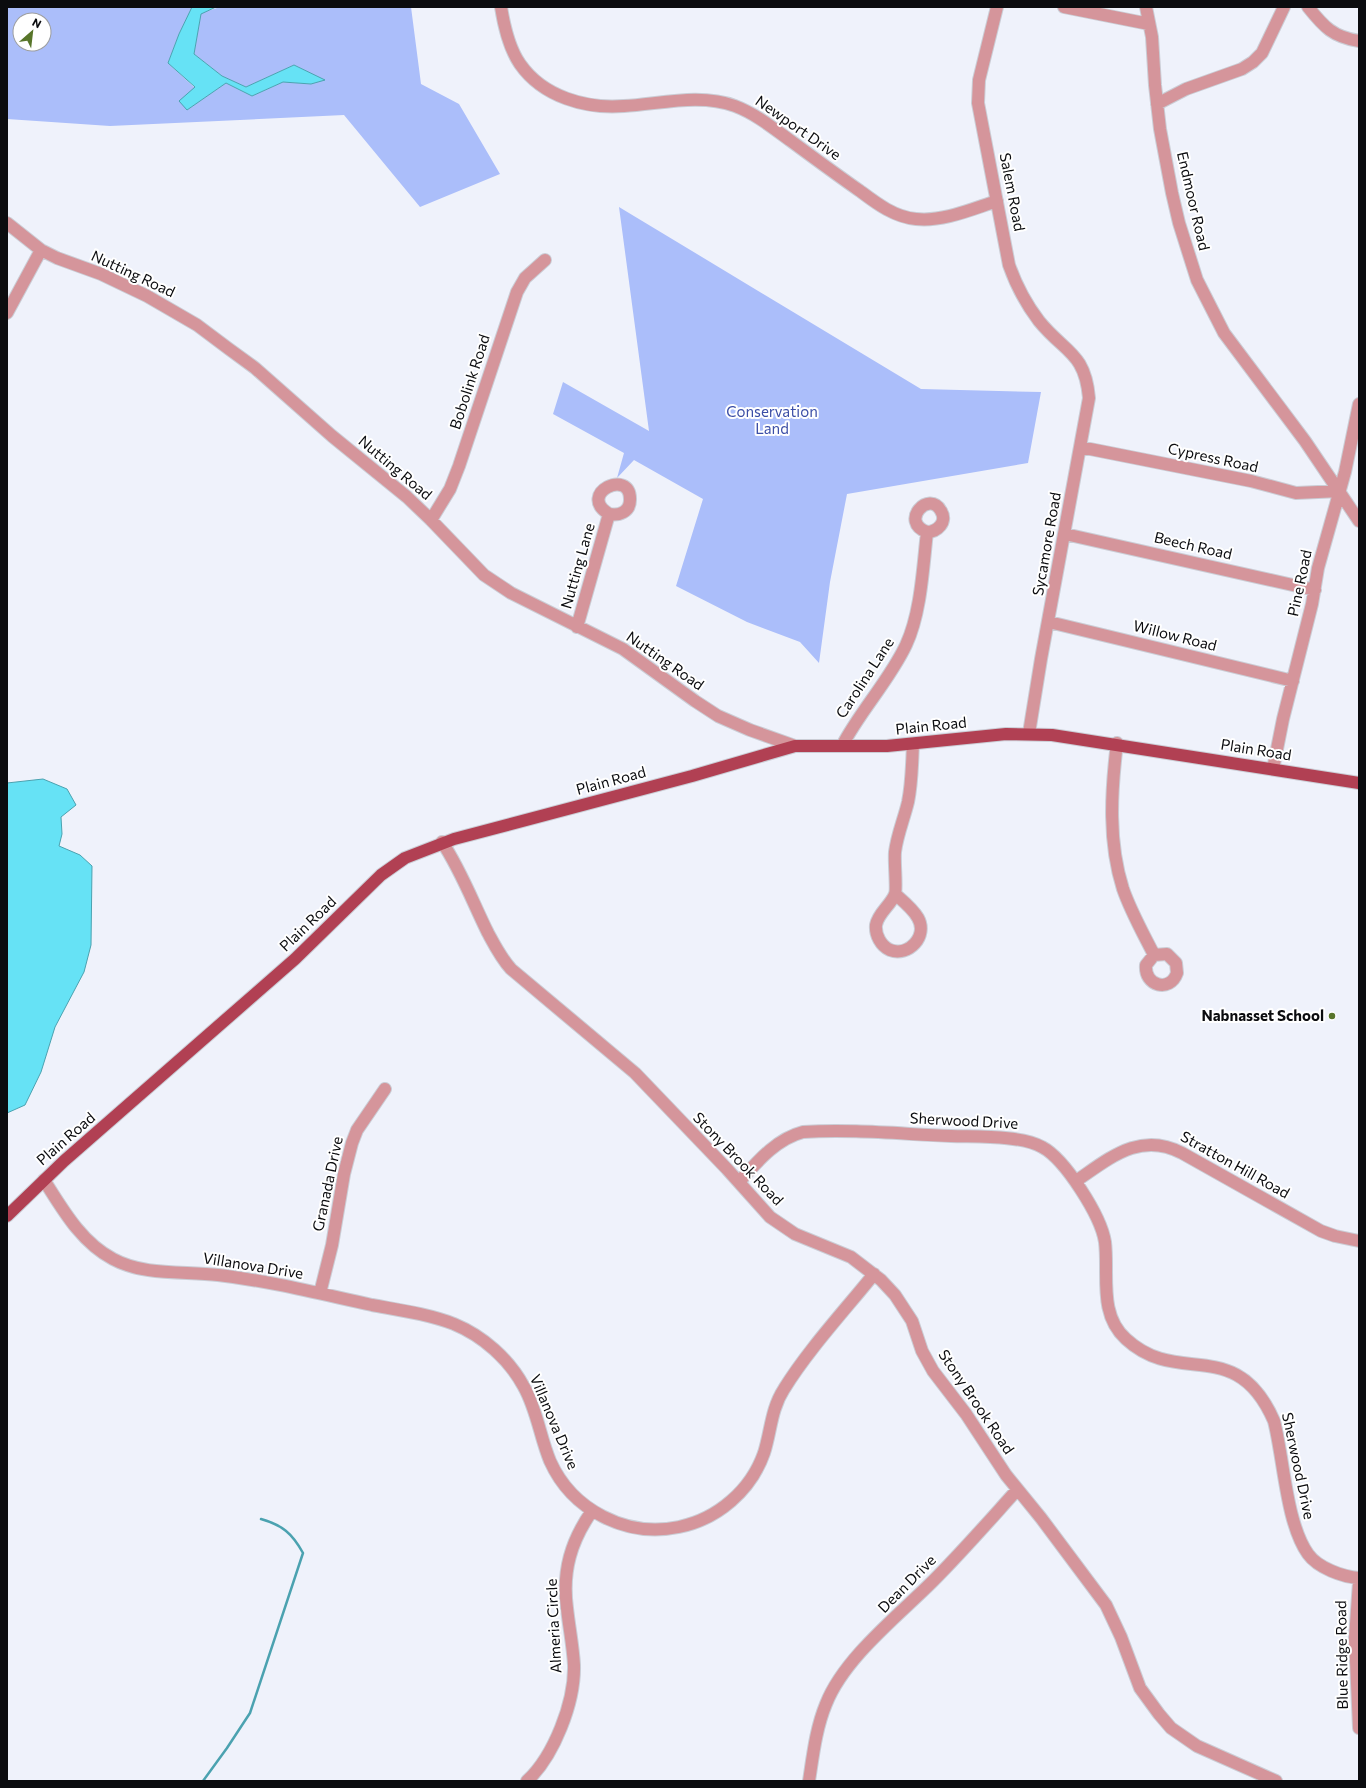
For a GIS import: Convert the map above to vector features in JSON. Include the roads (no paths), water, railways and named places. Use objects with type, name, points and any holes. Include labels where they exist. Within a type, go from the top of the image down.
[{"type":"main road","name":"Plain Road","points":[[7,1216],[44,1180],[295,959],[381,875],[405,858],[442,842],[685,778],[795,746],[913,744],[1006,734],[1030,734],[1116,744],[1359,783]]},
{"type":"street","name":"Newport Drive","points":[[501,7],[508,35],[520,64],[545,88],[564,99],[601,107],[703,100],[734,106],[767,123],[867,196],[893,213],[903,217],[930,219],[942,217],[998,201]]},
{"type":"street","name":"Salem Road","points":[[997,7],[979,80],[978,103],[1010,264],[1022,296],[1040,322],[1080,362]]},
{"type":"street","points":[[1064,7],[1149,24]]},
{"type":"street","name":"Endmoor Road","points":[[1146,7],[1157,104],[1172,193],[1179,223],[1197,280],[1209,307],[1224,333],[1305,441],[1359,521]]},
{"type":"street","points":[[1157,104],[1179,92],[1242,69],[1253,62],[1262,53],[1284,7]]},
{"type":"street","points":[[1308,7],[1327,30],[1339,36],[1359,41]]},
{"type":"street","name":"Nutting Road","points":[[7,223],[41,250],[122,284],[197,325],[255,368],[431,520],[484,575],[511,593],[623,649],[718,716],[795,746]]},
{"type":"street","points":[[7,313],[41,250]]},
{"type":"street","name":"Bobolink Road","points":[[431,520],[450,489],[516,292],[526,278],[544,260]]},
{"type":"street","name":"Sycamore Road","points":[[1030,734],[1089,398],[1086,378],[1080,362]]},
{"type":"street","name":"Pine Road","points":[[1273,769],[1315,590],[1318,568],[1340,491],[1353,461],[1359,404]]},
{"type":"street","name":"Cypress Road","points":[[1080,447],[1251,481],[1296,493],[1340,491]]},
{"type":"street","name":"Nutting Lane","points":[[577,627],[609,514]]},
{"type":"street","name":"Carolina Lane","points":[[842,746],[855,723],[900,656],[910,635],[922,578],[927,532]]},
{"type":"street","name":"Beech Road","points":[[1065,534],[1315,590]]},
{"type":"street","name":"Willow Road","points":[[1049,622],[1293,681]]},
{"type":"street","points":[[764,735],[767,754]]},
{"type":"street","points":[[895,894],[918,917],[921,929],[918,941],[908,949],[902,951],[896,951],[885,947],[876,931],[878,919],[895,894],[895,854],[910,791],[913,744]]},
{"type":"street","points":[[1116,744],[1112,794],[1114,850],[1119,876],[1128,901],[1154,955]]},
{"type":"street","name":"Stony Brook Road","points":[[442,842],[452,857],[502,960],[635,1073],[739,1182],[758,1205],[778,1223],[795,1234],[850,1257],[874,1274],[901,1302],[912,1321],[922,1351],[933,1371],[966,1414],[1017,1490],[1041,1518],[1106,1605],[1121,1637],[1140,1688],[1171,1728],[1214,1756],[1276,1781]]},
{"type":"street","name":"Granada Drive","points":[[320,1293],[332,1245],[344,1174],[352,1143],[357,1130],[385,1089]]},
{"type":"street","name":"Sherwood Drive","points":[[739,1182],[755,1164],[780,1142],[793,1134],[819,1131],[1018,1139],[1044,1147],[1076,1181],[1098,1220],[1104,1239],[1107,1266],[1106,1302],[1119,1330],[1125,1339],[1150,1355],[1182,1364],[1219,1367],[1233,1372],[1249,1383],[1268,1406],[1274,1421],[1297,1537],[1314,1560],[1343,1575],[1359,1578]]},
{"type":"street","name":"Stratton Hill Road","points":[[1076,1181],[1112,1157],[1129,1149],[1148,1144],[1166,1146],[1182,1153],[1321,1230],[1335,1236],[1359,1241]]},
{"type":"street","name":"Villanova Drive","points":[[44,1180],[80,1233],[100,1251],[124,1264],[151,1270],[222,1275],[320,1293],[425,1316],[454,1324],[482,1339],[494,1349],[516,1374],[525,1388],[549,1457],[559,1478],[574,1496],[592,1511],[624,1525],[658,1530],[692,1524],[713,1514],[732,1500],[748,1483],[759,1463],[767,1441],[772,1413],[785,1387],[874,1274]]},
{"type":"street","name":"Dean Drive","points":[[809,1781],[816,1738],[826,1704],[839,1678],[870,1642],[954,1560],[1017,1490]]},
{"type":"street","name":"Almeria Circle","points":[[527,1781],[540,1767],[559,1734],[565,1717],[574,1667],[566,1606],[567,1569],[573,1544],[592,1511]]},
{"type":"street","name":"Blue Ridge Road","points":[[1359,1582],[1355,1638],[1359,1728]]},
{"type":"waterway","points":[[203,1781],[250,1713],[303,1553],[295,1540],[286,1531],[275,1524],[261,1519]]},
{"type":"place","name":"Nabnasset School","points":[[1332,1016]]},
{"type":"park label","name":"Conservation Land","points":[[772,420]]}]
